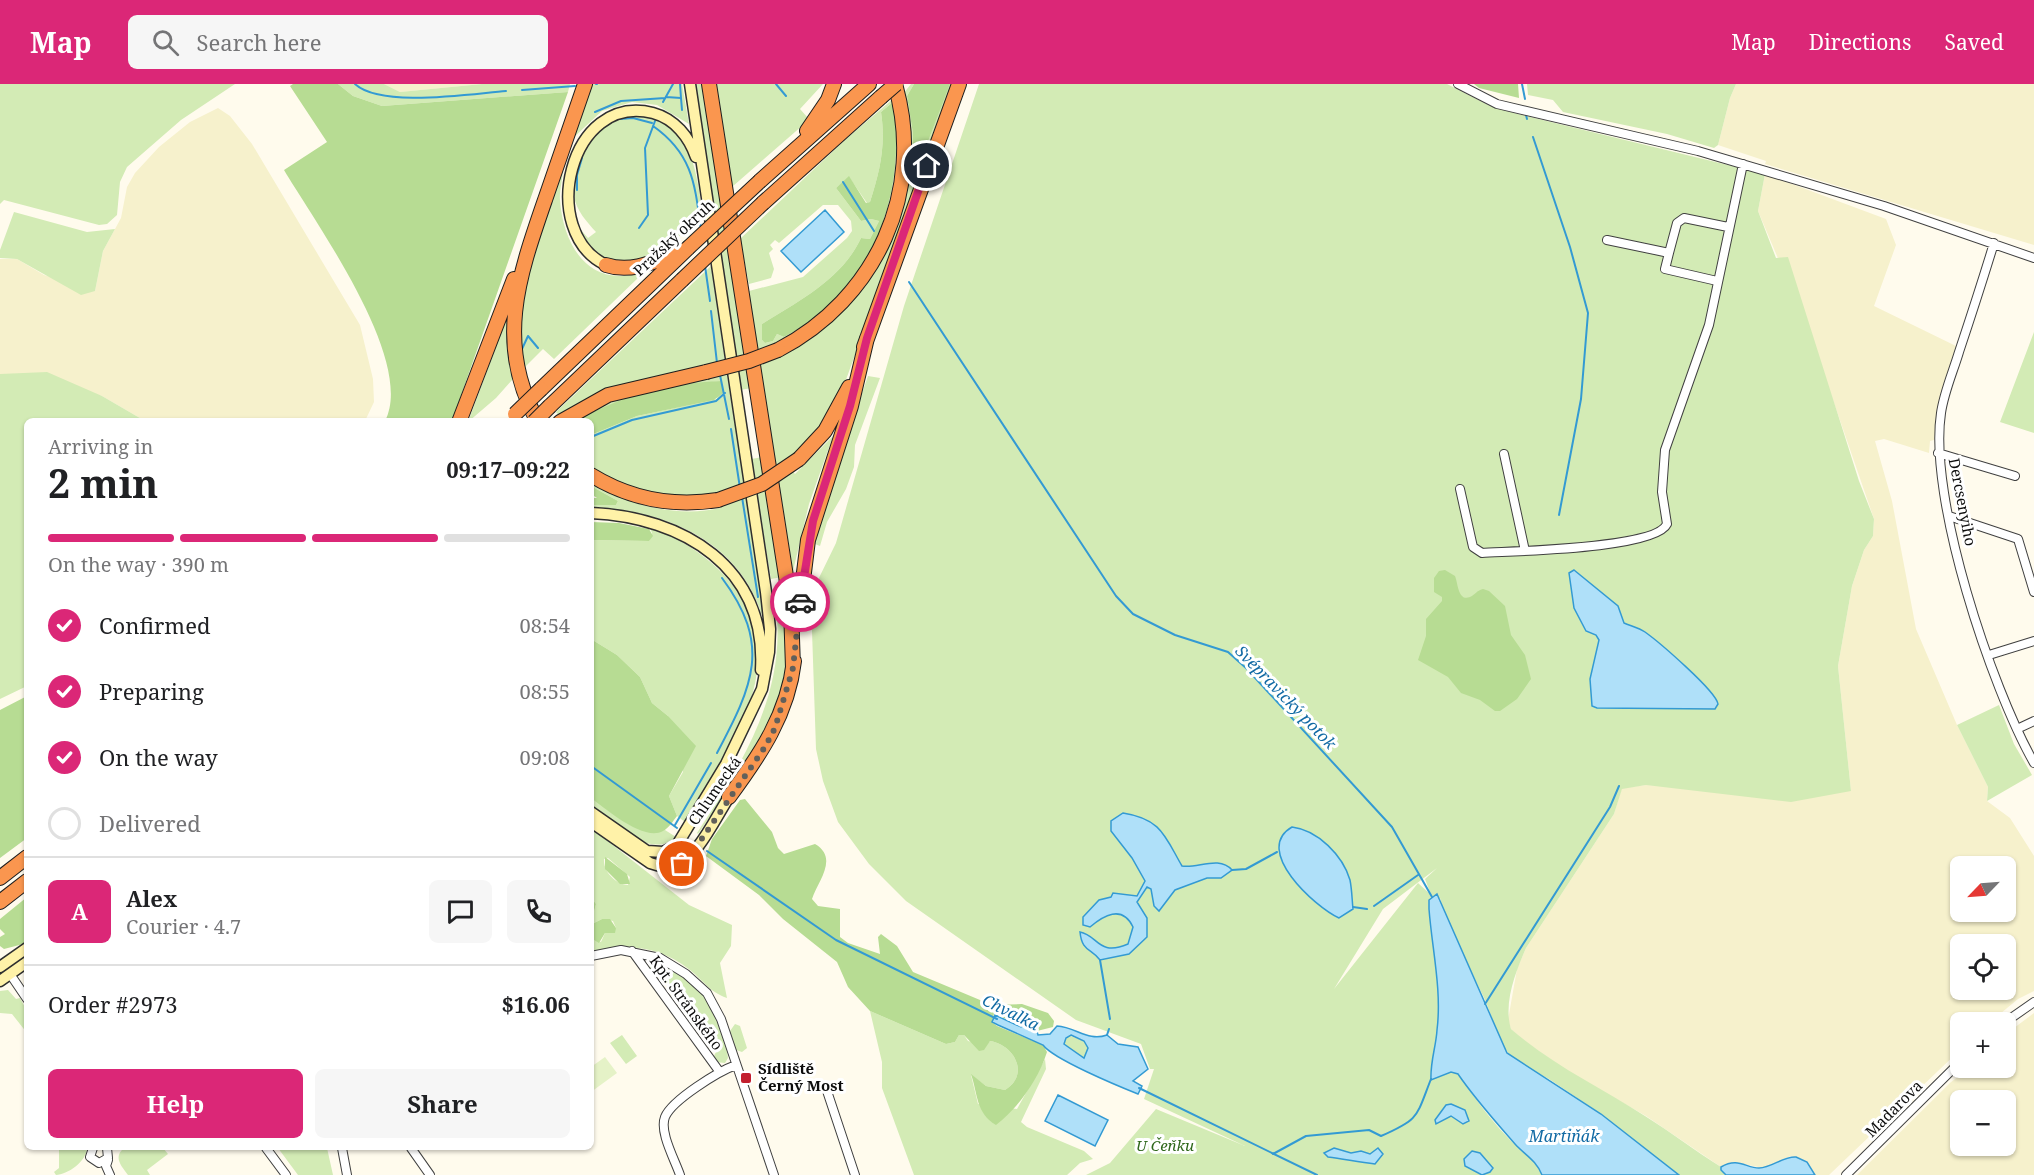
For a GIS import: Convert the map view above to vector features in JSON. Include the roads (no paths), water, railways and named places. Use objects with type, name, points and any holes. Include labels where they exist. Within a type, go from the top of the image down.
[{"type":"highway","points":[[461,418],[538,219],[585,84]]},
{"type":"highway","points":[[710,84],[791,608],[793,668]]},
{"type":"highway","points":[[793,150],[823,107],[834,84]]},
{"type":"highway","name":"Pražský okruh","points":[[511,418],[681,252],[869,84]]},
{"type":"highway","points":[[540,418],[763,203],[896,84],[904,125],[904,167],[900,197],[887,237],[872,265],[847,298],[816,327],[778,350],[749,361],[619,392],[590,403],[566,418]]},
{"type":"highway","points":[[594,477],[618,489],[649,499],[691,503],[718,500],[762,484],[799,459],[818,439],[837,412],[867,338],[959,84]]},
{"type":"highway","points":[[534,418],[520,382],[513,332],[520,280],[538,219]]},
{"type":"highway","points":[[606,266],[620,269],[634,268],[681,252]]},
{"type":"highway","points":[[793,668],[808,540],[850,406],[867,338]]},
{"type":"highway","name":"Chlumecká","points":[[729,797],[765,747],[775,728],[793,668]]},
{"type":"highway","points":[[0,878],[24,859]]},
{"type":"highway","points":[[0,902],[24,883]]},
{"type":"main road","points":[[690,84],[770,630],[765,679],[748,720]]},
{"type":"main road","points":[[606,266],[589,254],[577,236],[572,219],[569,190],[578,151],[601,122],[617,114],[636,111],[657,115],[670,121],[681,130],[693,148],[706,192]]},
{"type":"main road","points":[[594,513],[631,517],[674,529],[704,547],[734,577],[753,614],[760,645],[760,678],[748,720]]},
{"type":"main road","name":"Chlumecká","points":[[594,814],[647,851],[658,853],[671,849],[683,835],[711,791],[748,720]]},
{"type":"main road","name":"Chlumecká","points":[[594,824],[650,863],[670,869],[682,864],[692,853],[729,797]]},
{"type":"main road","points":[[0,981],[3,966],[24,950]]},
{"type":"main road","points":[[3,966],[24,962]]},
{"type":"street","points":[[1458,84],[1497,104],[1698,151],[1884,206],[2034,258]]},
{"type":"street","points":[[1460,489],[1475,550],[1482,553],[1606,545],[1656,535],[1665,529],[1667,524],[1662,480],[1665,450],[1709,324],[1743,164]]},
{"type":"street","points":[[1717,280],[1665,270],[1675,228],[1684,218],[1728,227]]},
{"type":"street","points":[[1607,240],[1669,253]]},
{"type":"street","name":"Dercsenyiho","points":[[1994,243],[1944,398],[1938,453],[1949,516],[1989,655],[2017,729],[2034,763]]},
{"type":"street","points":[[1938,453],[2015,476]]},
{"type":"street","points":[[1504,454],[1525,550]]},
{"type":"street","points":[[1949,516],[2018,539],[2034,592]]},
{"type":"street","points":[[1989,655],[2034,641]]},
{"type":"street","points":[[2017,729],[2034,721]]},
{"type":"street","points":[[594,955],[621,950],[660,958],[686,974],[707,993],[721,1019],[774,1175]]},
{"type":"street","name":"Kpt. Stránského","points":[[632,951],[719,1071]]},
{"type":"street","points":[[3,966],[24,995]]},
{"type":"street","points":[[2016,1015],[2034,1002]]},
{"type":"street","name":"Kpt. Stránského","points":[[680,1175],[664,1129],[665,1117],[672,1107],[719,1071],[736,1065]]},
{"type":"street","name":"Madarova","points":[[1846,1175],[1950,1072]]},
{"type":"street","points":[[826,1088],[855,1175]]},
{"type":"street","points":[[91,1150],[92,1159],[96,1163],[104,1162],[109,1152]]},
{"type":"street","points":[[267,1150],[286,1175]]},
{"type":"street","points":[[342,1150],[347,1175]]},
{"type":"street","points":[[412,1150],[430,1175]]},
{"type":"street","points":[[109,1152],[106,1166],[110,1175]]},
{"type":"water","points":[[825,210],[844,232],[801,272],[781,251]]},
{"type":"water","points":[[1574,570],[1618,606],[1624,623],[1645,632],[1698,678],[1715,698],[1718,704],[1715,709],[1597,708],[1592,706],[1590,679],[1599,640],[1596,635],[1586,631],[1574,608],[1569,573]]},
{"type":"water","points":[[1123,813],[1146,820],[1161,831],[1182,866],[1221,863],[1232,870],[1221,878],[1207,878],[1175,890],[1159,911],[1154,906],[1151,889],[1147,887],[1137,902],[1147,918],[1147,937],[1129,954],[1100,960],[1085,946],[1080,932],[1104,947],[1110,948],[1128,944],[1133,927],[1129,920],[1118,914],[1106,916],[1090,927],[1083,925],[1083,917],[1099,900],[1111,897],[1113,893],[1137,896],[1145,881],[1132,858],[1111,831],[1111,821]]},
{"type":"water","points":[[1292,827],[1302,829],[1320,839],[1335,853],[1347,871],[1351,884],[1353,909],[1339,918],[1328,912],[1303,890],[1291,877],[1283,863],[1279,849],[1282,837]]},
{"type":"water","name":"Martiňák","points":[[1437,894],[1507,1053],[1601,1114],[1679,1175],[1542,1175],[1458,1074],[1451,1072],[1431,1080],[1438,1000],[1429,900]]},
{"type":"water","points":[[995,1015],[1021,1027],[1029,1021],[1035,1024],[1038,1035],[1050,1034],[1057,1026],[1094,1037],[1107,1035],[1118,1044],[1138,1047],[1148,1069],[1133,1081],[1142,1086],[1138,1094],[1116,1085],[1072,1065],[1043,1045],[992,1022]],"holes":[[[1071,1035],[1084,1041],[1088,1048],[1084,1058],[1064,1044],[1066,1038]]]},
{"type":"water","points":[[1058,1095],[1108,1120],[1095,1146],[1045,1121]]},
{"type":"water","points":[[1451,1104],[1465,1110],[1469,1121],[1463,1124],[1451,1116],[1436,1124],[1435,1120],[1446,1105]]},
{"type":"water","points":[[1334,1148],[1351,1153],[1361,1151],[1370,1154],[1378,1148],[1383,1154],[1375,1164],[1328,1157],[1324,1153]]},
{"type":"water","points":[[1472,1151],[1480,1153],[1493,1168],[1490,1172],[1482,1175],[1465,1166],[1464,1159]]},
{"type":"water","points":[[1796,1157],[1807,1162],[1815,1175],[1726,1175],[1721,1170],[1721,1167],[1732,1163],[1759,1168]]},
{"type":"waterway","name":"Svépravický potok","points":[[355,84],[367,91],[384,96],[404,98],[506,91]]},
{"type":"waterway","points":[[663,102],[673,84]]},
{"type":"waterway","points":[[666,97],[681,98],[680,84]]},
{"type":"waterway","name":"Svépravický potok","points":[[776,84],[786,96]]},
{"type":"waterway","points":[[1522,84],[1525,99]]},
{"type":"waterway","name":"Svépravický potok","points":[[522,90],[575,86]]},
{"type":"waterway","points":[[595,112],[621,101],[665,98]]},
{"type":"waterway","points":[[681,98],[682,110]]},
{"type":"waterway","points":[[1526,115],[1527,119]]},
{"type":"waterway","points":[[620,119],[633,118],[652,123]]},
{"type":"waterway","points":[[639,228],[648,215],[645,148],[655,121]]},
{"type":"waterway","points":[[653,126],[677,148],[684,159],[694,185],[701,230]]},
{"type":"waterway","points":[[1533,137],[1570,247],[1588,313],[1581,399],[1559,515]]},
{"type":"waterway","points":[[577,190],[577,175],[582,158]]},
{"type":"waterway","name":"Svépravický potok","points":[[843,182],[874,231]]},
{"type":"waterway","points":[[705,266],[710,301]]},
{"type":"waterway","name":"Svépravický potok","points":[[909,282],[1116,596],[1133,614],[1175,635],[1228,652],[1246,668],[1392,827],[1432,897]]},
{"type":"waterway","points":[[711,311],[717,363]]},
{"type":"waterway","points":[[522,349],[528,336],[538,348]]},
{"type":"waterway","points":[[720,375],[729,419]]},
{"type":"waterway","points":[[594,436],[632,420],[716,401],[725,393]]},
{"type":"waterway","points":[[731,429],[740,488]]},
{"type":"waterway","points":[[742,497],[758,597]]},
{"type":"waterway","points":[[717,753],[740,706],[752,665],[752,645],[747,624],[738,602],[722,578]]},
{"type":"waterway","points":[[675,825],[711,763]]},
{"type":"waterway","name":"Chvalka","points":[[594,768],[677,828]]},
{"type":"waterway","points":[[1485,1004],[1610,807],[1619,786]]},
{"type":"waterway","name":"Chvalka","points":[[707,851],[836,940],[997,1019]]},
{"type":"waterway","points":[[1232,870],[1246,869],[1277,852]]},
{"type":"waterway","points":[[1374,906],[1418,875]]},
{"type":"waterway","points":[[1353,907],[1367,909]]},
{"type":"waterway","points":[[1100,960],[1110,1019]]},
{"type":"waterway","points":[[1107,1035],[1109,1029]]},
{"type":"waterway","points":[[1273,1154],[1306,1136],[1369,1130],[1381,1136],[1394,1130],[1410,1121],[1415,1115],[1431,1079]]},
{"type":"waterway","name":"Chvalka","points":[[1139,1088],[1317,1175]]},
{"type":"place","name":"Sídliště Černý Most","points":[[746,1078]]},
{"type":"park label","name":"U Čeňku","points":[[1165,1146]]}]
